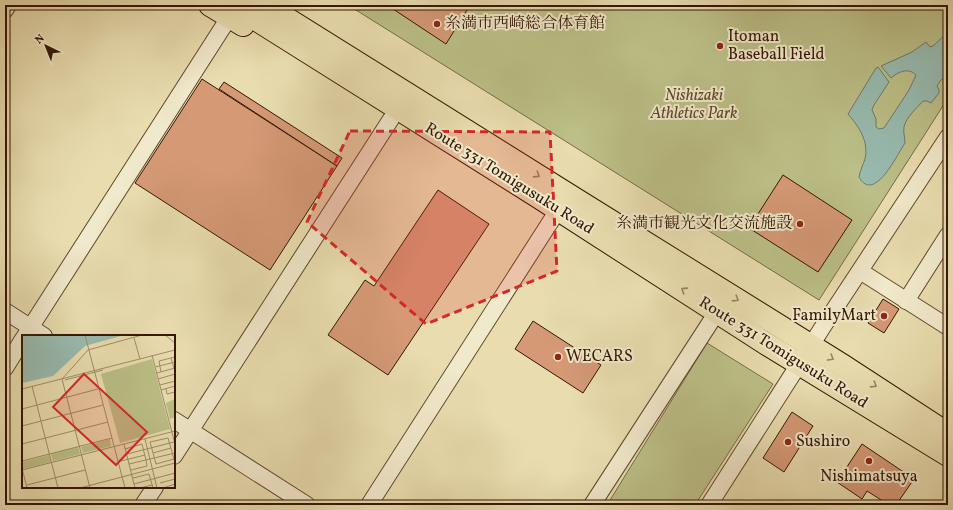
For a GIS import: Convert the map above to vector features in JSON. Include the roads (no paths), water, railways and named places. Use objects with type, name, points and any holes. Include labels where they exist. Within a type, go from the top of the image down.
[{"type":"highway","points":[[210,5],[231,11],[391,119],[439,148],[483,162]]},
{"type":"highway","name":"Route 331 Tomigusuku Road","points":[[265,5],[898,400],[944,450]]},
{"type":"highway","points":[[289,5],[484,129],[504,154]]},
{"type":"highway","name":"Route 331 Tomigusuku Road","points":[[231,11],[483,162],[799,364],[944,450]]},
{"type":"highway","points":[[898,400],[948,421]]},
{"type":"street","points":[[5,10],[8,5]]},
{"type":"street","points":[[5,311],[30,335],[231,11]]},
{"type":"street","points":[[175,454],[391,119]]},
{"type":"street","points":[[709,505],[799,364],[948,137]]},
{"type":"street","points":[[369,505],[558,210]]},
{"type":"street","points":[[906,301],[948,235]]},
{"type":"street","points":[[860,272],[948,327]]},
{"type":"street","points":[[592,505],[717,312]]},
{"type":"street","points":[[5,368],[22,346]]},
{"type":"street","points":[[175,421],[307,505]]},
{"type":"street","points":[[143,505],[153,488]]},
{"type":"water","points":[[948,32],[948,76],[941,80],[937,86],[939,93],[931,103],[923,101],[905,123],[905,143],[885,175],[871,185],[865,184],[859,177],[865,159],[866,146],[859,129],[848,114],[878,67],[889,82],[872,110],[876,119],[876,127],[879,129],[884,128],[909,90],[916,75],[910,71],[903,71],[891,78],[881,66],[912,52],[926,42],[930,47],[933,46]]},
{"type":"place","name":"糸満市西崎総合体育館","points":[[437,24]]},
{"type":"place","name":"Itoman Baseball Field","points":[[720,46]]},
{"type":"place","name":"糸満市観光文化交流施設","points":[[800,224]]},
{"type":"place","name":"FamilyMart","points":[[884,316]]},
{"type":"place","name":"WECARS","points":[[558,357]]},
{"type":"place","name":"Sushiro","points":[[788,442]]},
{"type":"place","name":"Nishimatsuya","points":[[869,461]]},
{"type":"park label","name":"Nishizaki Athletics Park","points":[[694,105]]}]
